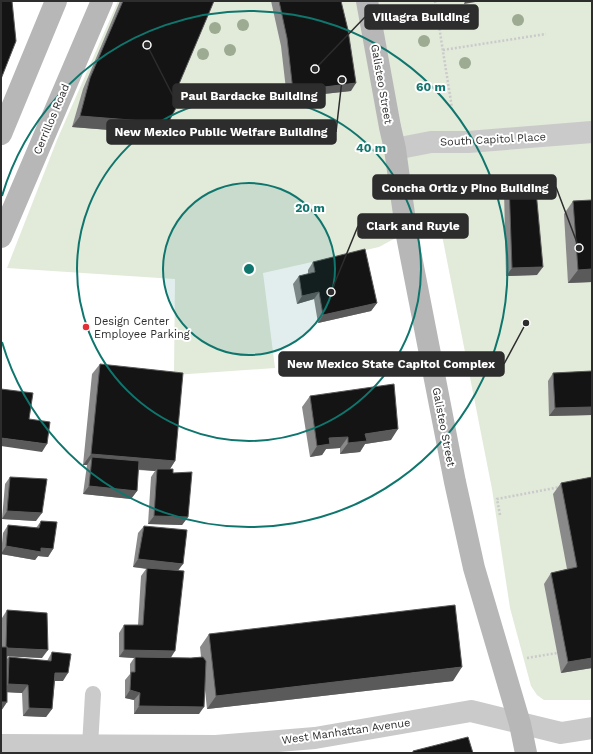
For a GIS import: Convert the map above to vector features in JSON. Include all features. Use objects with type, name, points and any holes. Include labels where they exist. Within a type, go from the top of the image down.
[{"type":"street","points":[[1,134],[56,1]]},
{"type":"street","name":"Cerrillos Road","points":[[1,237],[102,1]]},
{"type":"street","name":"Galisteo Street","points":[[367,1],[395,149],[407,236],[455,482],[474,568],[520,724],[526,753]]},
{"type":"street","name":"South Capitol Place","points":[[395,149],[431,142],[468,142],[592,132]]},
{"type":"street","name":"West Manhattan Avenue","points":[[1,745],[90,746],[129,750],[216,746],[314,738],[471,711],[561,733],[592,728]]},
{"type":"lane","points":[[90,746],[93,694]]},
{"type":"path","points":[[435,1],[452,108]]},
{"type":"path","points":[[443,50],[546,34]]},
{"type":"path","points":[[500,515],[497,500],[563,487]]},
{"type":"path","points":[[520,659],[557,653]]},
{"type":"green space","points":[[118,1],[592,1],[592,700],[544,700],[537,695],[531,686],[510,608],[492,489],[438,215],[379,247],[263,273],[275,368],[174,375],[175,279],[7,268],[57,140]]},
{"type":"building","points":[[1,1],[12,1],[16,41],[1,79]]},
{"type":"building","points":[[123,1],[214,1],[176,91],[184,93],[168,123],[80,116],[90,78]]},
{"type":"building","points":[[279,1],[341,1],[348,30],[356,83],[293,91],[287,38]]},
{"type":"building","points":[[535,180],[543,267],[512,268],[509,182]]},
{"type":"building","points":[[592,200],[592,269],[578,270],[573,201]]},
{"type":"building","points":[[365,249],[377,303],[323,315],[319,292],[302,296],[299,276],[315,272],[313,262]]},
{"type":"building","points":[[100,364],[183,373],[175,461],[91,454]]},
{"type":"building","points":[[592,371],[592,407],[555,408],[553,373]]},
{"type":"building","points":[[394,384],[398,429],[365,434],[367,441],[348,443],[348,437],[329,438],[330,444],[317,446],[310,396]]},
{"type":"building","points":[[1,389],[33,393],[29,419],[50,422],[47,444],[1,438]]},
{"type":"building","points":[[92,457],[139,461],[137,491],[89,486]]},
{"type":"building","points":[[157,469],[173,469],[173,473],[192,472],[188,517],[154,516]]},
{"type":"building","points":[[10,477],[47,479],[42,513],[7,511]]},
{"type":"building","points":[[592,477],[592,658],[568,662],[551,573],[577,567],[561,483]]},
{"type":"building","points":[[41,521],[57,522],[53,549],[41,548],[41,552],[6,546],[8,525],[39,528]]},
{"type":"building","points":[[144,526],[187,530],[183,564],[138,559]]},
{"type":"building","points":[[147,568],[184,571],[175,651],[124,650],[124,625],[143,625]]},
{"type":"building","points":[[455,605],[462,667],[216,696],[209,634]]},
{"type":"building","points":[[7,610],[47,613],[48,650],[7,648]]},
{"type":"building","points":[[1,647],[7,647],[7,702],[1,702]]},
{"type":"building","points":[[52,652],[71,654],[68,673],[55,673],[52,709],[29,708],[28,685],[8,684],[9,657],[51,661]]},
{"type":"building","points":[[135,657],[203,657],[206,661],[204,707],[139,706],[140,693],[130,690],[131,672],[135,672]]},
{"type":"building","points":[[468,737],[473,753],[413,753],[413,751]]},
{"type":"place","name":"Paul Bardacke Building","points":[[147,45]]},
{"type":"place","name":"Villagra Building","points":[[315,69]]},
{"type":"place","name":"New Mexico Public Welfare Building","points":[[342,80]]},
{"type":"place","name":"Concha Ortiz y Pino Building","points":[[579,248]]},
{"type":"place","name":"Clark and Ruyle","points":[[331,292]]},
{"type":"place","name":"New Mexico State Capitol Complex","points":[[526,323]]},
{"type":"place","name":"Design Center Employee Parking","points":[[86,327]]}]
